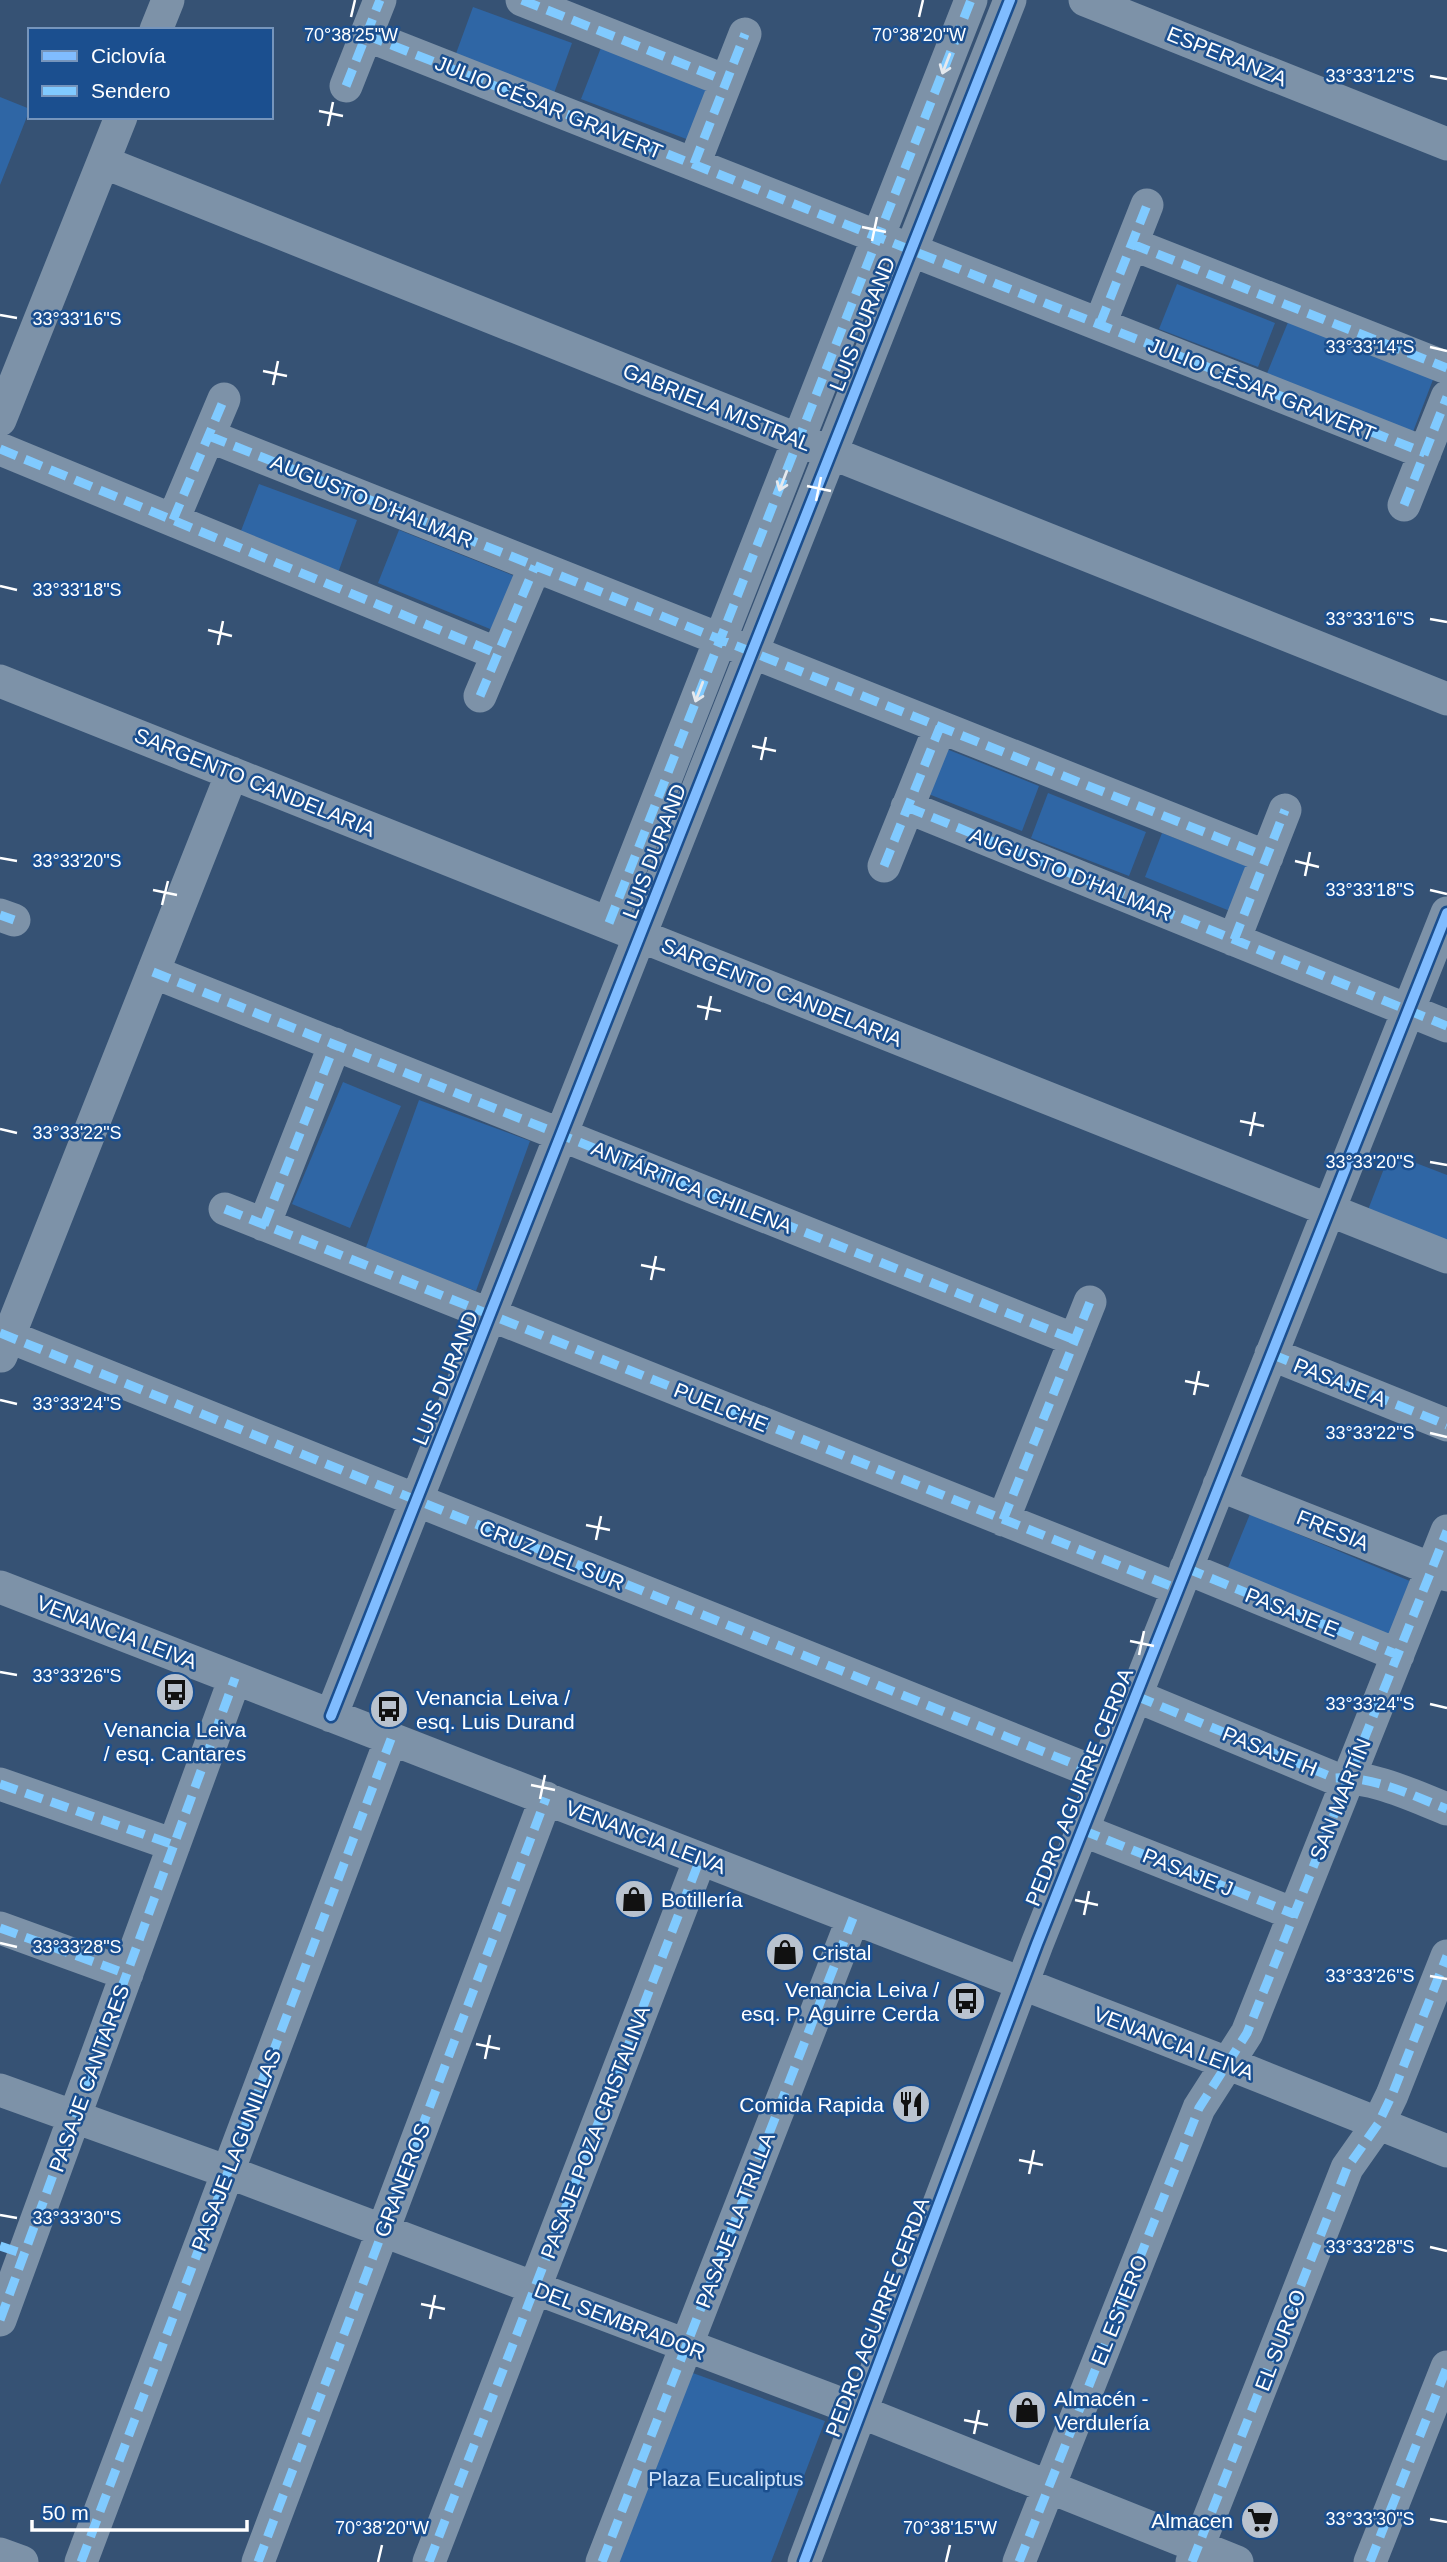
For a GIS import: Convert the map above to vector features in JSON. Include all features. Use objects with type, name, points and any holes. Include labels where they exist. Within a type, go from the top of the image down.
[{"type":"street","points":[[157,28],[168,0]]},
{"type":"street","points":[[346,86],[380,0]]},
{"type":"street","points":[[523,0],[726,80]]},
{"type":"street","name":"LUIS DURAND","points":[[609,923],[971,0]]},
{"type":"street","name":"LUIS DURAND","points":[[331,1716],[642,936],[1010,0]]},
{"type":"street","name":"ESPERANZA","points":[[1085,0],[1447,144]]},
{"type":"street","points":[[694,164],[745,34]]},
{"type":"street","name":"JULIO CÉSAR GRAVERT","points":[[366,35],[1425,453]]},
{"type":"street","points":[[0,420],[120,119]]},
{"type":"street","name":"GABRIELA MISTRAL","points":[[103,162],[1447,699]]},
{"type":"street","points":[[1100,324],[1147,205]]},
{"type":"street","points":[[1132,244],[1447,368]]},
{"type":"street","points":[[1404,505],[1447,397]]},
{"type":"street","points":[[173,520],[224,399]]},
{"type":"street","name":"AUGUSTO D'HALMAR","points":[[209,436],[1267,857]]},
{"type":"street","points":[[0,449],[498,654]]},
{"type":"street","points":[[480,696],[535,566]]},
{"type":"street","name":"SARGENTO CANDELARIA","points":[[0,681],[1447,1257]]},
{"type":"street","points":[[884,866],[940,727]]},
{"type":"street","points":[[3,1343],[232,773]]},
{"type":"street","name":"AUGUSTO D'HALMAR","points":[[907,807],[1447,1026]]},
{"type":"street","points":[[1234,940],[1285,810]]},
{"type":"street","name":"PEDRO AGUIRRE CERDA","points":[[804,2562],[1082,1830],[1447,913]]},
{"type":"street","name":"ANTÁRTICA CHILENA","points":[[153,972],[1075,1340]]},
{"type":"street","points":[[264,1225],[335,1044]]},
{"type":"street","name":"PUELCHE","points":[[225,1209],[1003,1520],[1182,1579]]},
{"type":"street","points":[[1003,1520],[1090,1303]]},
{"type":"street","name":"CRUZ DEL SUR","points":[[3,1343],[417,1501],[1104,1776]]},
{"type":"street","name":"PASAJE A","points":[[1271,1354],[1447,1425]]},
{"type":"street","name":"FRESIA","points":[[1220,1485],[1439,1572]]},
{"type":"street","name":"SAN MARTÍN","points":[[1227,2063],[1247,2033],[1398,1655],[1439,1572],[1447,1531]]},
{"type":"street","name":"PASAJE E","points":[[1182,1579],[1398,1655]]},
{"type":"street","name":"VENANCIA LEIVA","points":[[0,1587],[1447,2151]]},
{"type":"street","name":"PASAJE CANTARES","points":[[0,2320],[12,2250],[75,2116],[235,1678]]},
{"type":"street","name":"PASAJE H","points":[[1136,1696],[1334,1777],[1381,1783],[1447,1810]]},
{"type":"street","name":"PASAJE LAGUNILLAS","points":[[81,2562],[391,1739]]},
{"type":"street","points":[[0,1784],[174,1844]]},
{"type":"street","name":"GRANEROS","points":[[258,2562],[546,1798]]},
{"type":"street","name":"PASAJE J","points":[[1082,1830],[1294,1914]]},
{"type":"street","name":"PASAJE POZA CRISTALINA","points":[[429,2562],[700,1859]]},
{"type":"street","name":"PASAJE LA TRILLA","points":[[603,2562],[853,1918]]},
{"type":"street","points":[[0,1927],[127,1974]]},
{"type":"street","name":"EL SURCO","points":[[1195,2554],[1348,2168],[1378,2124],[1392,2095],[1445,1967]]},
{"type":"street","name":"EL ESTERO","points":[[1019,2562],[1199,2108],[1227,2063]]},
{"type":"street","name":"DEL SEMBRADOR","points":[[0,2090],[228,2172],[861,2412],[1049,2487],[1195,2554],[1237,2562]]},
{"type":"street","points":[[1370,2562],[1447,2367]]},
{"type":"street","points":[[0,2554],[22,2562]]},
{"type":"green space","points":[[473,7],[572,43],[553,96],[454,59]]},
{"type":"green space","points":[[602,45],[707,89],[689,140],[581,99]]},
{"type":"green space","points":[[0,97],[28,108],[28,114],[0,185]]},
{"type":"green space","points":[[1177,284],[1275,323],[1258,367],[1159,329]]},
{"type":"green space","points":[[1291,315],[1434,377],[1411,437],[1263,383]]},
{"type":"green space","points":[[259,484],[357,520],[338,573],[239,536]]},
{"type":"green space","points":[[399,530],[517,577],[495,631],[378,583]]},
{"type":"green space","points":[[944,748],[1039,786],[1022,831],[926,793]]},
{"type":"green space","points":[[1048,793],[1146,832],[1129,876],[1031,838]]},
{"type":"green space","points":[[1162,833],[1257,870],[1240,915],[1145,877]]},
{"type":"green space","points":[[343,1082],[401,1106],[350,1228],[292,1204]]},
{"type":"green space","points":[[419,1100],[530,1141],[476,1291],[365,1250]]},
{"type":"green space","points":[[1390,1153],[1447,1175],[1447,1246],[1366,1215]]},
{"type":"green space","points":[[1250,1514],[1417,1584],[1391,1645],[1225,1575]]},
{"type":"green space","name":"Plaza Eucaliptus","points":[[690,2372],[825,2421],[771,2562],[615,2562]]},
{"type":"marked path","points":[[346,86],[380,0]]},
{"type":"marked path","points":[[522,0],[726,81]]},
{"type":"marked path","points":[[609,923],[971,0]]},
{"type":"marked path","points":[[694,164],[745,34]]},
{"type":"marked path","points":[[366,35],[1425,453]]},
{"type":"marked path","points":[[1100,324],[1147,205]]},
{"type":"marked path","points":[[1132,244],[1447,368]]},
{"type":"marked path","points":[[1404,505],[1447,397]]},
{"type":"marked path","points":[[173,520],[224,399]]},
{"type":"marked path","points":[[209,436],[1267,857]]},
{"type":"marked path","points":[[0,449],[498,654]]},
{"type":"marked path","points":[[480,696],[535,566]]},
{"type":"marked path","points":[[884,866],[940,727]]},
{"type":"marked path","points":[[907,807],[1447,1026]]},
{"type":"marked path","points":[[1234,940],[1285,810]]},
{"type":"marked path","points":[[0,915],[14,920]]},
{"type":"marked path","points":[[153,972],[1075,1340]]},
{"type":"marked path","points":[[264,1225],[335,1044]]},
{"type":"marked path","points":[[225,1209],[1178,1589]]},
{"type":"marked path","points":[[1003,1520],[1090,1302]]},
{"type":"marked path","points":[[0,1333],[1104,1776]]},
{"type":"marked path","points":[[1271,1354],[1447,1425]]},
{"type":"marked path","points":[[1019,2562],[1199,2108],[1247,2033],[1447,1531]]},
{"type":"marked path","points":[[1186,1568],[1398,1655]]},
{"type":"marked path","points":[[0,2320],[235,1678]]},
{"type":"marked path","points":[[1136,1696],[1334,1778],[1378,1783],[1447,1809]]},
{"type":"marked path","points":[[81,2562],[391,1739]]},
{"type":"marked path","points":[[0,1784],[174,1845]]},
{"type":"marked path","points":[[258,2562],[546,1798]]},
{"type":"marked path","points":[[1082,1830],[1294,1914]]},
{"type":"marked path","points":[[429,2562],[700,1859]]},
{"type":"marked path","points":[[602,2562],[853,1918]]},
{"type":"marked path","points":[[0,1928],[127,1974]]},
{"type":"marked path","points":[[1192,2562],[1347,2168],[1378,2124],[1392,2095],[1447,1956]]},
{"type":"marked path","points":[[0,2246],[24,2254]]},
{"type":"marked path","points":[[1370,2562],[1447,2367]]},
{"type":"cycle path","points":[[331,1716],[1010,0]]},
{"type":"cycle path","points":[[804,2562],[1037,1944],[1447,913]]},
{"type":"place","name":"Venancia Leiva / esq. Cantares","points":[[175,1692]]},
{"type":"place","name":"Venancia Leiva / esq. Luis Durand","points":[[389,1709]]},
{"type":"place","name":"Botillería","points":[[634,1899]]},
{"type":"place","name":"Cristal","points":[[785,1952]]},
{"type":"place","name":"Venancia Leiva / esq. P. Aguirre Cerda","points":[[966,2001]]},
{"type":"place","name":"Comida Rapida","points":[[911,2104]]},
{"type":"place","name":"Almacén - Verdulería","points":[[1027,2410]]},
{"type":"place","name":"Almacen","points":[[1260,2520]]}]
